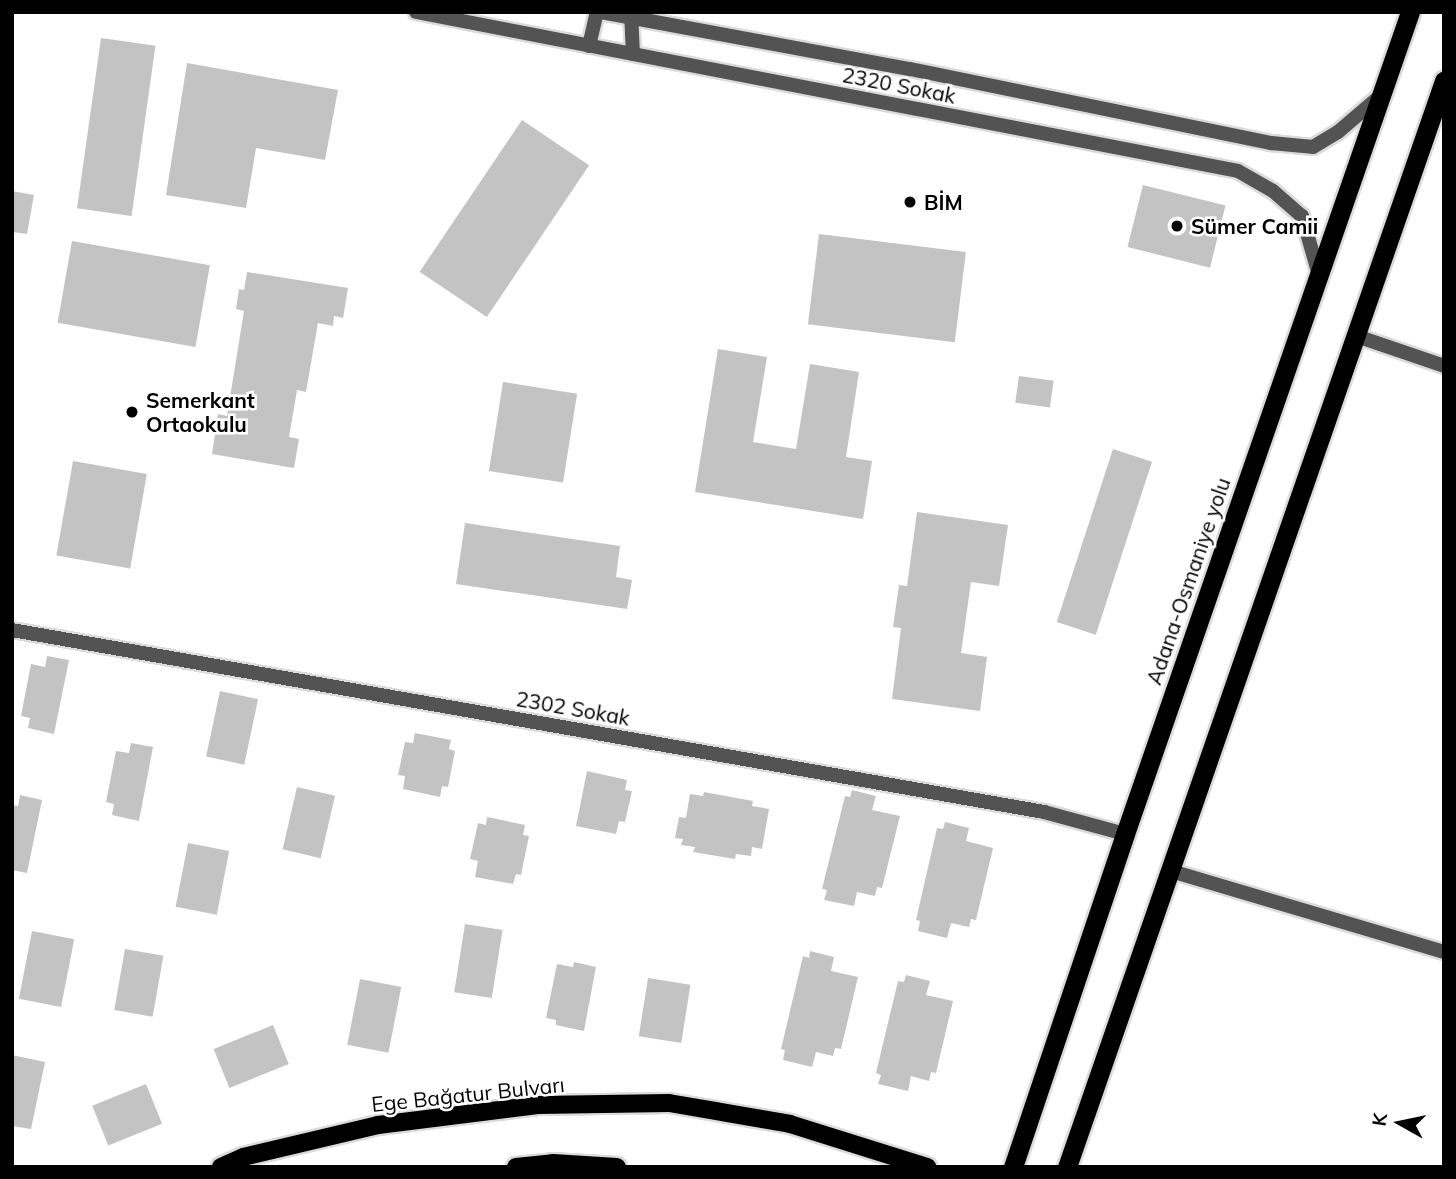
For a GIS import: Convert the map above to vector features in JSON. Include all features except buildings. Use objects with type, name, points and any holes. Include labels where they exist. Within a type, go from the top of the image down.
[{"type":"highway","name":"Adana-Osmaniye yolu","points":[[1013,1167],[1125,834],[1410,12]]},
{"type":"highway","points":[[1067,1167],[1444,81]]},
{"type":"main road","name":"Ege Bağatur Bulvarı","points":[[220,1167],[243,1157],[378,1125],[538,1105],[669,1103],[790,1124],[927,1167]]},
{"type":"main road","points":[[516,1167],[553,1163],[617,1167]]},
{"type":"street","name":"2320 Sokak","points":[[416,12],[1238,172],[1273,191],[1302,216],[1319,275]]},
{"type":"street","name":"2320 Sokak","points":[[599,12],[631,15],[910,69],[1271,143],[1313,147],[1338,132],[1381,95]]},
{"type":"street","points":[[589,46],[599,12]]},
{"type":"street","points":[[631,15],[633,54]]},
{"type":"street","points":[[1356,336],[1444,366]]},
{"type":"street","name":"2302 Sokak","points":[[12,629],[1044,812],[1125,834]]},
{"type":"street","points":[[1171,871],[1444,952]]},
{"type":"place","name":"BİM","points":[[910,202]]},
{"type":"place","name":"Sümer Camii","points":[[1177,226]]},
{"type":"place","name":"Semerkant Ortaokulu","points":[[132,412]]}]
